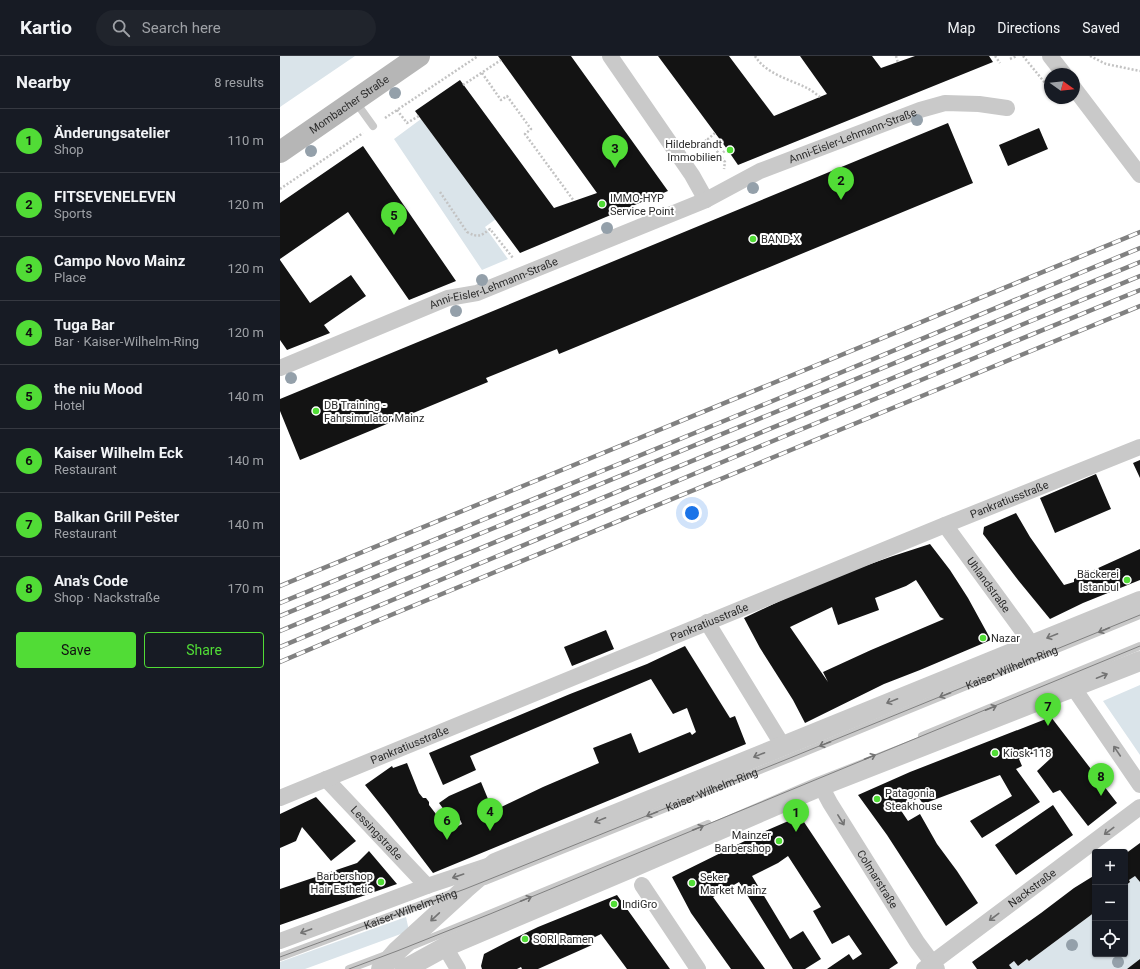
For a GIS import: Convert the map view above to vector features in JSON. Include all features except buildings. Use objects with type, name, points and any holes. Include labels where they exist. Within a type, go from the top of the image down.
[{"type":"main road","name":"Mombacher Straße","points":[[280,152],[419,56]]},
{"type":"street","points":[[610,56],[692,175],[706,200]]},
{"type":"street","points":[[1050,56],[1059,68]]},
{"type":"street","points":[[1080,96],[1140,175]]},
{"type":"street","name":"Anni-Eisler-Lehmann-Straße","points":[[280,368],[448,298],[477,293],[706,200],[760,171],[920,110],[945,103],[979,104],[1007,108]]},
{"type":"street","name":"Pankratiusstraße","points":[[280,798],[707,622],[1140,447]]},
{"type":"street","name":"Uhlandstraße","points":[[945,525],[1031,644]]},
{"type":"street","name":"Kaiser-Wilhelm-Ring","points":[[280,941],[427,886],[495,863],[1140,601]]},
{"type":"street","points":[[707,622],[783,746]]},
{"type":"street","points":[[405,969],[445,947],[636,876],[821,786],[1140,661]]},
{"type":"street","points":[[1073,687],[1140,785]]},
{"type":"street","name":"Lessingstraße","points":[[326,779],[427,886]]},
{"type":"street","name":"Colmarstraße","points":[[821,786],[830,803],[913,935],[931,967]]},
{"type":"street","name":"Nackstraße","points":[[931,967],[1140,807]]},
{"type":"street","points":[[381,969],[397,951],[495,863]]},
{"type":"street","points":[[636,876],[698,969]]},
{"type":"street","points":[[445,947],[458,969]]},
{"type":"lane","points":[[355,101],[374,126]]},
{"type":"lane","name":"Kaiser-Wilhelm-Ring","points":[[280,957],[465,889],[1140,615]]},
{"type":"lane","points":[[914,739],[1140,646]]},
{"type":"lane","points":[[796,788],[840,770]]},
{"type":"lane","points":[[349,969],[397,951],[716,821]]},
{"type":"path","points":[[755,56],[758,61],[770,71],[787,80],[808,88],[820,97]]},
{"type":"path","points":[[896,56],[898,63]]},
{"type":"path","points":[[995,56],[1000,63]]},
{"type":"path","points":[[1010,59],[1018,56]]},
{"type":"path","points":[[1023,56],[1044,82]]},
{"type":"path","points":[[1090,56],[1106,64],[1140,71]]},
{"type":"path","points":[[464,85],[501,60]]},
{"type":"path","points":[[482,73],[501,100],[507,96],[532,130],[525,134],[574,201]]},
{"type":"path","points":[[397,110],[407,123],[419,116]]},
{"type":"path","points":[[692,150],[715,133]]},
{"type":"path","points":[[708,139],[725,162],[724,171]]},
{"type":"path","points":[[720,155],[727,149]]},
{"type":"path","points":[[440,192],[467,232],[478,236],[483,235],[490,229],[516,262]]},
{"type":"shaded area","points":[[280,56],[355,56],[280,107]]},
{"type":"shaded area","points":[[421,119],[496,219],[485,227],[508,259],[482,270],[394,139]]},
{"type":"shaded area","points":[[1140,685],[1140,755],[1103,701]]},
{"type":"shaded area","points":[[1135,876],[1140,882],[1140,959],[1127,969],[1012,969],[1009,965],[1014,961],[1018,966],[1027,959],[1029,961],[1092,914],[1092,957],[1128,957],[1129,880]]},
{"type":"shaded area","points":[[406,917],[409,931],[305,969],[280,969],[280,962]]},
{"type":"tram line","points":[[280,957],[465,889],[1140,615]]},
{"type":"tram line","points":[[349,969],[490,914],[1140,646]]},
{"type":"railway","points":[[280,586],[1140,232]]},
{"type":"railway","points":[[280,603],[758,407],[1140,248]]},
{"type":"railway","points":[[280,616],[1140,262]]},
{"type":"railway","points":[[280,631],[1140,276]]},
{"type":"railway","points":[[280,647],[768,443],[1140,290]]},
{"type":"railway","points":[[280,662],[1140,306]]},
{"type":"place","name":"Hildebrandt Immobilien","points":[[730,150]]},
{"type":"place","name":"Campo Novo Mainz","points":[[615,168]]},
{"type":"place","name":"FITSEVENELEVEN","points":[[841,200]]},
{"type":"place","name":"IMMO-HYP Service Point","points":[[602,204]]},
{"type":"place","name":"the niu Mood","points":[[394,235]]},
{"type":"place","name":"BAND-X","points":[[753,239]]},
{"type":"place","name":"DB Training - Fahrsimulator Mainz","points":[[316,411]]},
{"type":"place","name":"Bäckerei Istanbul","points":[[1127,580]]},
{"type":"place","name":"Nazar","points":[[983,638]]},
{"type":"place","name":"Balkan Grill Pešter","points":[[1048,726]]},
{"type":"place","name":"Kiosk 118","points":[[995,753]]},
{"type":"place","name":"Ana's Code","points":[[1101,796]]},
{"type":"place","name":"Patagonia Steakhouse","points":[[877,799]]},
{"type":"place","name":"Tuga Bar","points":[[490,831]]},
{"type":"place","name":"Änderungsatelier","points":[[796,832]]},
{"type":"place","name":"Kaiser Wilhelm Eck","points":[[447,840]]},
{"type":"place","name":"Mainzer Barbershop","points":[[779,841]]},
{"type":"place","name":"Barbershop Hair Esthetic","points":[[381,882]]},
{"type":"place","name":"Seker Market Mainz","points":[[692,883]]},
{"type":"place","name":"IndiGro","points":[[614,904]]},
{"type":"place","name":"SORI Ramen","points":[[525,939]]}]
